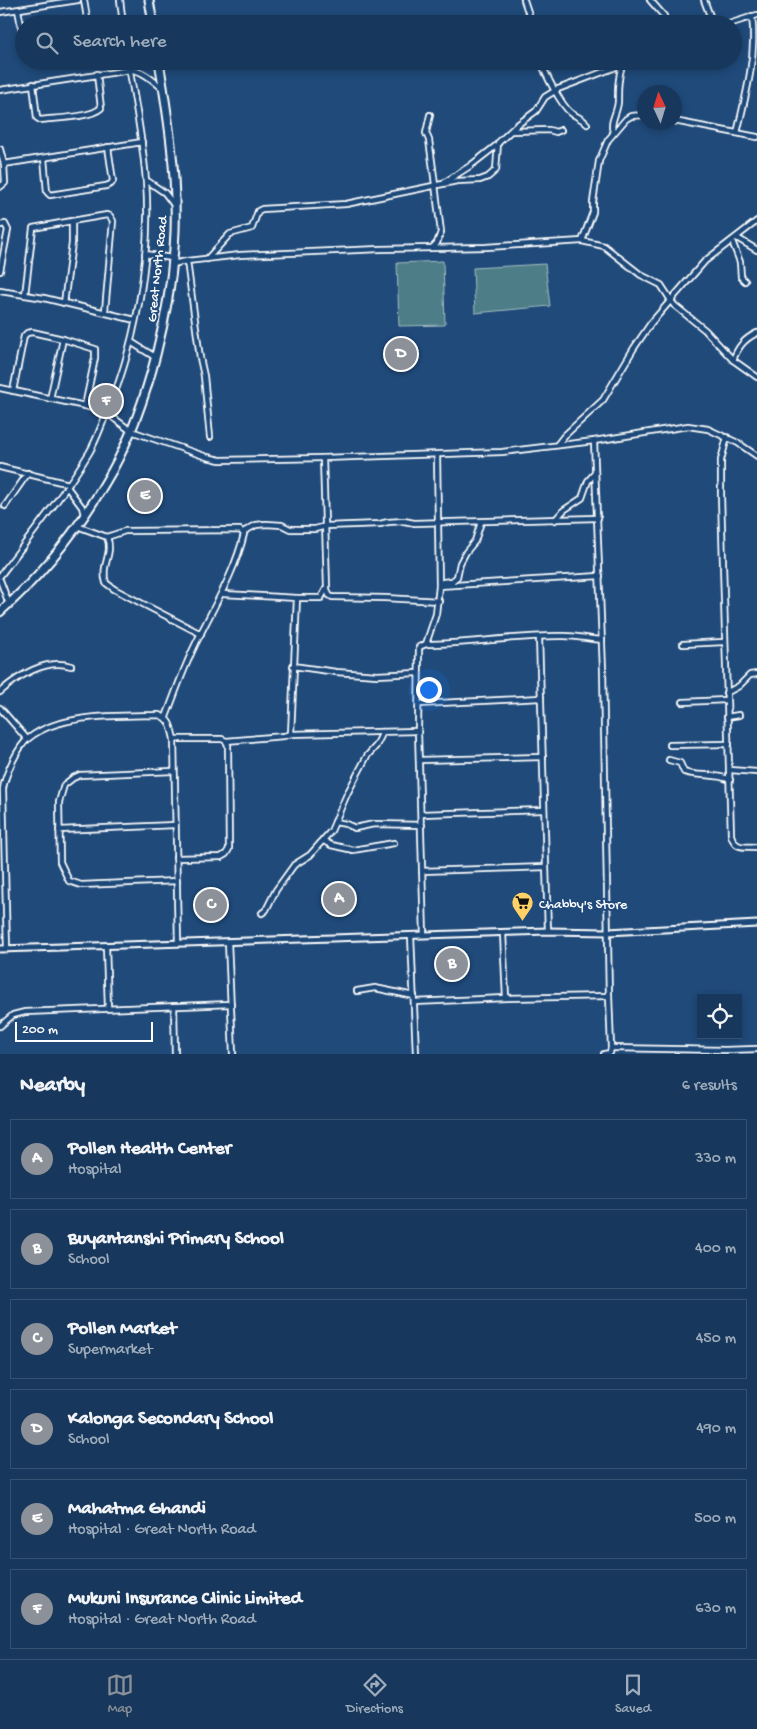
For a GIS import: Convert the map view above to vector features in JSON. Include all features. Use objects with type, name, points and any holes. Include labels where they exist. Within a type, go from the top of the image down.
[{"type":"highway","points":[[149,0],[152,15]]},
{"type":"highway","name":"Great North Road","points":[[0,612],[10,604],[49,562],[77,526],[113,470],[131,431],[155,357],[164,320],[175,232],[172,156],[160,70]]},
{"type":"street","points":[[0,12],[78,0]]},
{"type":"street","points":[[84,0],[86,15]]},
{"type":"street","points":[[120,0],[122,15]]},
{"type":"street","points":[[524,0],[529,15]]},
{"type":"street","points":[[650,0],[663,15]]},
{"type":"street","points":[[704,0],[710,15]]},
{"type":"street","points":[[18,10],[19,15]]},
{"type":"street","points":[[737,133],[752,64],[754,34],[754,16],[742,20]]},
{"type":"street","points":[[0,576],[68,485],[90,451],[115,396],[131,342],[147,233],[146,180],[142,142],[130,70]]},
{"type":"street","points":[[0,90],[130,70],[136,70],[145,75],[163,89]]},
{"type":"street","points":[[544,70],[562,102],[570,112],[582,118],[587,124]]},
{"type":"street","points":[[442,184],[470,166],[497,145],[510,131],[536,111],[545,97],[556,90],[611,70]]},
{"type":"street","points":[[613,132],[612,124],[618,100],[617,94],[621,70]]},
{"type":"street","points":[[32,84],[37,118],[40,120],[68,117],[96,112],[101,108],[97,74]]},
{"type":"street","points":[[430,115],[426,133],[429,140],[441,232],[437,243],[433,247]]},
{"type":"street","points":[[582,241],[593,212],[599,162],[613,132],[626,119],[637,116]]},
{"type":"street","points":[[682,123],[757,137]]},
{"type":"street","points":[[510,131],[549,130],[556,132],[561,130]]},
{"type":"street","points":[[4,164],[142,142]]},
{"type":"street","points":[[207,259],[230,234],[252,228],[258,211],[262,208],[346,204],[457,181],[480,180],[488,177],[496,170],[497,145]]},
{"type":"street","points":[[44,158],[50,195],[106,186],[113,181],[108,147]]},
{"type":"street","points":[[0,149],[4,164],[5,183],[0,187]]},
{"type":"street","points":[[146,180],[165,193],[175,205]]},
{"type":"street","points":[[25,295],[33,228],[107,215],[113,221],[105,311]]},
{"type":"street","points":[[64,303],[72,243],[72,221]]},
{"type":"street","points":[[557,445],[564,436],[603,400],[651,323],[705,261],[757,221]]},
{"type":"street","points":[[0,225],[4,224],[8,230],[0,271]]},
{"type":"street","points":[[734,239],[757,250]]},
{"type":"street","points":[[734,239],[740,262],[741,277],[745,281]]},
{"type":"street","points":[[145,254],[172,261],[187,261],[240,255],[433,247],[486,247],[582,241],[604,246],[642,274],[661,285],[679,310],[705,330],[733,360],[757,377]]},
{"type":"street","points":[[187,261],[204,376],[210,437]]},
{"type":"street","points":[[0,291],[105,311],[135,320]]},
{"type":"street","points":[[14,390],[24,336],[32,332],[92,347],[96,351],[85,406]]},
{"type":"street","points":[[733,360],[737,350],[744,341],[756,333]]},
{"type":"street","points":[[50,399],[63,339]]},
{"type":"street","points":[[131,342],[155,357]]},
{"type":"street","points":[[0,388],[85,406],[107,413],[131,431],[213,459],[323,458],[502,452],[594,441],[688,426],[708,429],[757,456]]},
{"type":"street","points":[[727,438],[721,460],[721,470],[724,642],[731,835],[738,846],[757,846]]},
{"type":"street","points":[[594,441],[602,640],[611,1048],[610,1053],[604,1054]]},
{"type":"street","points":[[426,644],[439,601],[437,455]]},
{"type":"street","points":[[323,458],[327,587],[330,597]]},
{"type":"street","points":[[0,467],[68,485],[82,507],[84,515]]},
{"type":"street","points":[[6,506],[28,473]]},
{"type":"street","points":[[554,520],[564,510],[582,498],[588,481],[595,473]]},
{"type":"street","points":[[243,532],[250,527],[262,524],[282,525],[290,530],[396,522],[414,524],[598,518]]},
{"type":"street","points":[[439,586],[443,582],[452,582],[457,577],[460,563],[475,540],[481,522]]},
{"type":"street","points":[[77,526],[107,537],[125,531],[240,530],[243,532]]},
{"type":"street","points":[[166,717],[200,634],[222,594],[240,552],[243,532]]},
{"type":"street","points":[[107,537],[110,548],[104,570],[106,583],[200,634]]},
{"type":"street","points":[[439,586],[600,576]]},
{"type":"street","points":[[0,580],[10,604]]},
{"type":"street","points":[[321,598],[327,587]]},
{"type":"street","points":[[222,594],[297,598],[385,598],[439,601]]},
{"type":"street","points":[[291,734],[297,598]]},
{"type":"street","points":[[424,935],[418,731],[419,647],[426,644],[476,643],[565,636],[602,640]]},
{"type":"street","points":[[539,637],[548,931]]},
{"type":"street","points":[[683,644],[724,642]]},
{"type":"street","points":[[0,692],[30,671],[44,666],[64,664],[71,666]]},
{"type":"street","points":[[293,666],[377,675],[418,673]]},
{"type":"street","points":[[726,693],[739,686],[750,675],[757,674]]},
{"type":"street","points":[[419,704],[541,698]]},
{"type":"street","points":[[682,702],[726,700]]},
{"type":"street","points":[[0,708],[28,739]]},
{"type":"street","points":[[7,949],[2,887],[2,799],[5,778],[28,739],[48,727],[73,720],[159,715],[166,717],[170,722],[174,739],[178,943]]},
{"type":"street","points":[[727,718],[739,715]]},
{"type":"street","points":[[174,739],[222,739],[226,741],[291,734],[418,731]]},
{"type":"street","points":[[262,913],[266,910],[276,890],[294,865],[310,854],[331,831],[346,794],[367,756],[376,746],[384,732]]},
{"type":"street","points":[[176,858],[221,857],[229,849],[228,745],[226,741]]},
{"type":"street","points":[[670,745],[728,744]]},
{"type":"street","points":[[420,760],[543,757]]},
{"type":"street","points":[[669,760],[680,763],[684,772],[690,774],[724,777],[730,780]]},
{"type":"street","points":[[730,770],[757,772]]},
{"type":"street","points":[[174,771],[80,775],[73,778],[62,788],[59,802],[59,830],[60,862],[69,881],[80,885],[176,880]]},
{"type":"street","points":[[421,814],[544,810]]},
{"type":"street","points":[[335,822],[355,828],[374,824],[422,825]]},
{"type":"street","points":[[59,830],[175,825]]},
{"type":"street","points":[[322,840],[331,845],[353,850],[394,843]]},
{"type":"street","points":[[422,871],[546,867]]},
{"type":"street","points":[[0,949],[548,931],[608,932],[757,924]]},
{"type":"street","points":[[503,933],[506,998]]},
{"type":"street","points":[[411,936],[416,1054]]},
{"type":"street","points":[[228,942],[233,1054]]},
{"type":"street","points":[[106,946],[108,1008]]},
{"type":"street","points":[[357,991],[375,988],[414,996]]},
{"type":"street","points":[[414,1002],[609,996]]},
{"type":"street","points":[[0,1026],[13,1015],[25,1012],[231,1004]]},
{"type":"street","points":[[174,1006],[175,1054]]},
{"type":"street","points":[[611,1048],[725,1050],[757,1048]]},
{"type":"green space","points":[[443,261],[445,325],[399,326],[397,263]]},
{"type":"green space","points":[[545,264],[550,306],[475,313],[473,268]]},
{"type":"place","name":"Kalonga Secondary School","points":[[401,354]]},
{"type":"place","name":"Mukuni Insurance Clinic Limited","points":[[106,401]]},
{"type":"place","name":"Mahatma Ghandi","points":[[145,496]]},
{"type":"place","name":"Pollen Health Center","points":[[339,899]]},
{"type":"place","name":"Pollen Market","points":[[211,905]]},
{"type":"place","name":"Chabby's Store","points":[[523,922]]},
{"type":"place","name":"Buyantanshi Primary School","points":[[452,964]]}]
